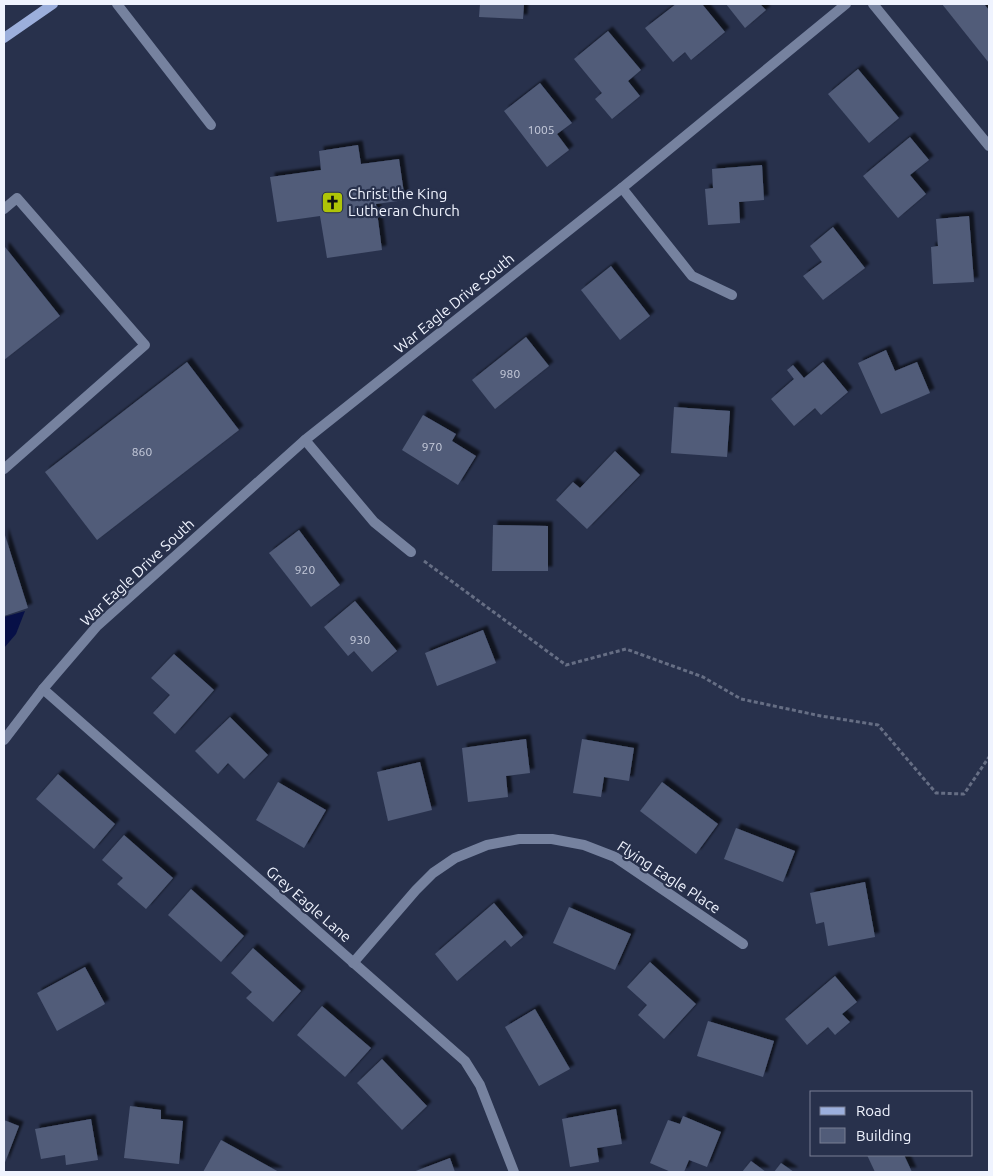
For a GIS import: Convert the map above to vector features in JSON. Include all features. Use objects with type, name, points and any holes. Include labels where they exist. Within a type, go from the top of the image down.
[{"type":"main road","points":[[4,38],[53,4]]},
{"type":"street","points":[[117,4],[211,125]]},
{"type":"street","name":"War Eagle Drive South","points":[[4,740],[43,689],[98,626],[305,440],[622,188],[846,4]]},
{"type":"street","points":[[873,4],[989,146]]},
{"type":"street","points":[[622,188],[692,276],[732,295]]},
{"type":"street","points":[[4,208],[17,198],[145,345],[4,470]]},
{"type":"street","points":[[305,440],[374,522],[411,552]]},
{"type":"street","name":"Grey Eagle Lane","points":[[43,689],[465,1061],[480,1085],[514,1172]]},
{"type":"street","name":"Flying Eagle Place","points":[[353,963],[433,873],[455,858],[487,845],[520,839],[552,840],[584,845],[615,857],[743,944]]},
{"type":"path","points":[[411,552],[566,665],[626,649],[702,677],[741,698],[821,716],[878,725],[936,794],[964,794],[989,758]]},
{"type":"shaded area","points":[[25,611],[16,634],[4,648],[4,617]]},
{"type":"building","points":[[480,4],[524,4],[523,19],[479,17]]},
{"type":"building","points":[[676,4],[702,4],[725,32],[691,60],[685,52],[673,62],[645,28]]},
{"type":"building","points":[[726,4],[760,4],[766,10],[745,28]]},
{"type":"building","points":[[942,4],[984,4],[989,10],[989,63]]},
{"type":"building","points":[[608,31],[641,70],[628,81],[640,96],[612,119],[595,99],[602,93],[574,59]]},
{"type":"building","points":[[858,69],[899,118],[869,143],[828,94]]},
{"type":"building","points":[[540,83],[572,123],[557,134],[569,150],[547,167],[504,111]]},
{"type":"building","points":[[910,137],[929,160],[910,175],[926,194],[898,218],[863,176]]},
{"type":"building","name":"Christ the King Lutheran Church","points":[[358,145],[361,164],[399,159],[405,200],[376,204],[382,250],[327,258],[320,216],[277,222],[270,177],[321,170],[319,151]]},
{"type":"building","points":[[762,165],[764,200],[739,202],[740,223],[708,225],[705,189],[713,188],[712,169]]},
{"type":"building","points":[[969,216],[974,282],[933,284],[931,247],[938,246],[936,219]]},
{"type":"building","points":[[833,227],[865,268],[823,300],[803,276],[822,262],[810,246]]},
{"type":"building","points":[[4,248],[60,316],[4,360]]},
{"type":"building","points":[[611,266],[650,316],[620,340],[581,290]]},
{"type":"building","points":[[526,337],[549,366],[495,409],[472,380]]},
{"type":"building","points":[[886,350],[895,371],[917,362],[930,393],[881,414],[858,363]]},
{"type":"building","points":[[187,362],[239,430],[97,540],[45,472]]},
{"type":"building","points":[[823,362],[848,392],[821,415],[815,408],[794,426],[771,399],[794,379],[787,370],[793,365],[804,378]]},
{"type":"building","points":[[674,407],[730,411],[727,457],[671,453]]},
{"type":"building","points":[[423,415],[456,434],[452,441],[476,456],[458,485],[402,450]]},
{"type":"building","points":[[615,451],[640,475],[587,529],[556,500],[573,482],[580,488]]},
{"type":"building","points":[[493,525],[548,526],[548,571],[492,571]]},
{"type":"building","points":[[299,530],[340,585],[311,607],[269,553]]},
{"type":"building","points":[[4,532],[28,608],[4,616]]},
{"type":"building","points":[[355,601],[397,651],[372,672],[354,651],[348,656],[324,627]]},
{"type":"building","points":[[483,630],[496,663],[437,686],[425,653]]},
{"type":"building","points":[[174,654],[214,690],[175,734],[153,713],[170,695],[151,678]]},
{"type":"building","points":[[230,717],[268,755],[244,779],[228,763],[218,774],[195,751]]},
{"type":"building","points":[[526,739],[530,773],[506,776],[508,797],[468,802],[462,748]]},
{"type":"building","points":[[582,739],[634,748],[629,781],[604,777],[601,797],[573,793]]},
{"type":"building","points":[[420,762],[432,810],[388,821],[377,772]]},
{"type":"building","points":[[58,774],[115,824],[94,849],[36,799]]},
{"type":"building","points":[[278,782],[326,810],[304,848],[256,820]]},
{"type":"building","points":[[662,782],[718,824],[696,854],[640,811]]},
{"type":"building","points":[[736,828],[795,851],[783,882],[724,859]]},
{"type":"building","points":[[124,835],[173,878],[146,909],[117,884],[123,878],[102,860]]},
{"type":"building","points":[[865,882],[875,937],[828,946],[824,922],[816,924],[810,893]]},
{"type":"building","points":[[191,889],[244,936],[221,962],[168,915]]},
{"type":"building","points":[[494,903],[523,937],[511,947],[505,940],[457,981],[435,954]]},
{"type":"building","points":[[569,907],[631,934],[615,970],[553,943]]},
{"type":"building","points":[[253,948],[301,991],[273,1022],[246,998],[252,992],[231,973]]},
{"type":"building","points":[[650,962],[696,1004],[664,1039],[638,1015],[647,1005],[627,987]]},
{"type":"building","points":[[85,967],[105,1004],[57,1031],[37,993]]},
{"type":"building","points":[[835,976],[857,1002],[842,1014],[850,1022],[835,1035],[828,1027],[807,1045],[785,1019]]},
{"type":"building","points":[[322,1006],[371,1048],[345,1077],[297,1035]]},
{"type":"building","points":[[535,1009],[570,1069],[539,1086],[505,1027]]},
{"type":"building","points":[[708,1021],[774,1041],[763,1077],[697,1056]]},
{"type":"building","points":[[382,1059],[427,1106],[402,1130],[357,1083]]},
{"type":"building","points":[[130,1106],[161,1110],[161,1119],[183,1121],[179,1164],[124,1158]]},
{"type":"building","points":[[616,1109],[622,1144],[597,1148],[599,1162],[570,1167],[562,1119]]},
{"type":"building","points":[[683,1116],[721,1132],[707,1167],[689,1160],[684,1172],[671,1172],[650,1163],[668,1120],[680,1124]]},
{"type":"building","points":[[91,1119],[98,1160],[66,1165],[65,1155],[41,1159],[35,1129]]},
{"type":"building","points":[[4,1120],[19,1126],[4,1165]]},
{"type":"building","points":[[221,1140],[279,1172],[203,1172]]},
{"type":"building","points":[[867,1156],[904,1156],[912,1172],[875,1172]]},
{"type":"building","points":[[450,1158],[455,1172],[413,1172]]},
{"type":"building","points":[[751,1161],[766,1172],[742,1172]]},
{"type":"building","points":[[781,1163],[794,1172],[774,1172]]},
{"type":"place","name":"Christ the King Lutheran Church","points":[[332,202]]}]
